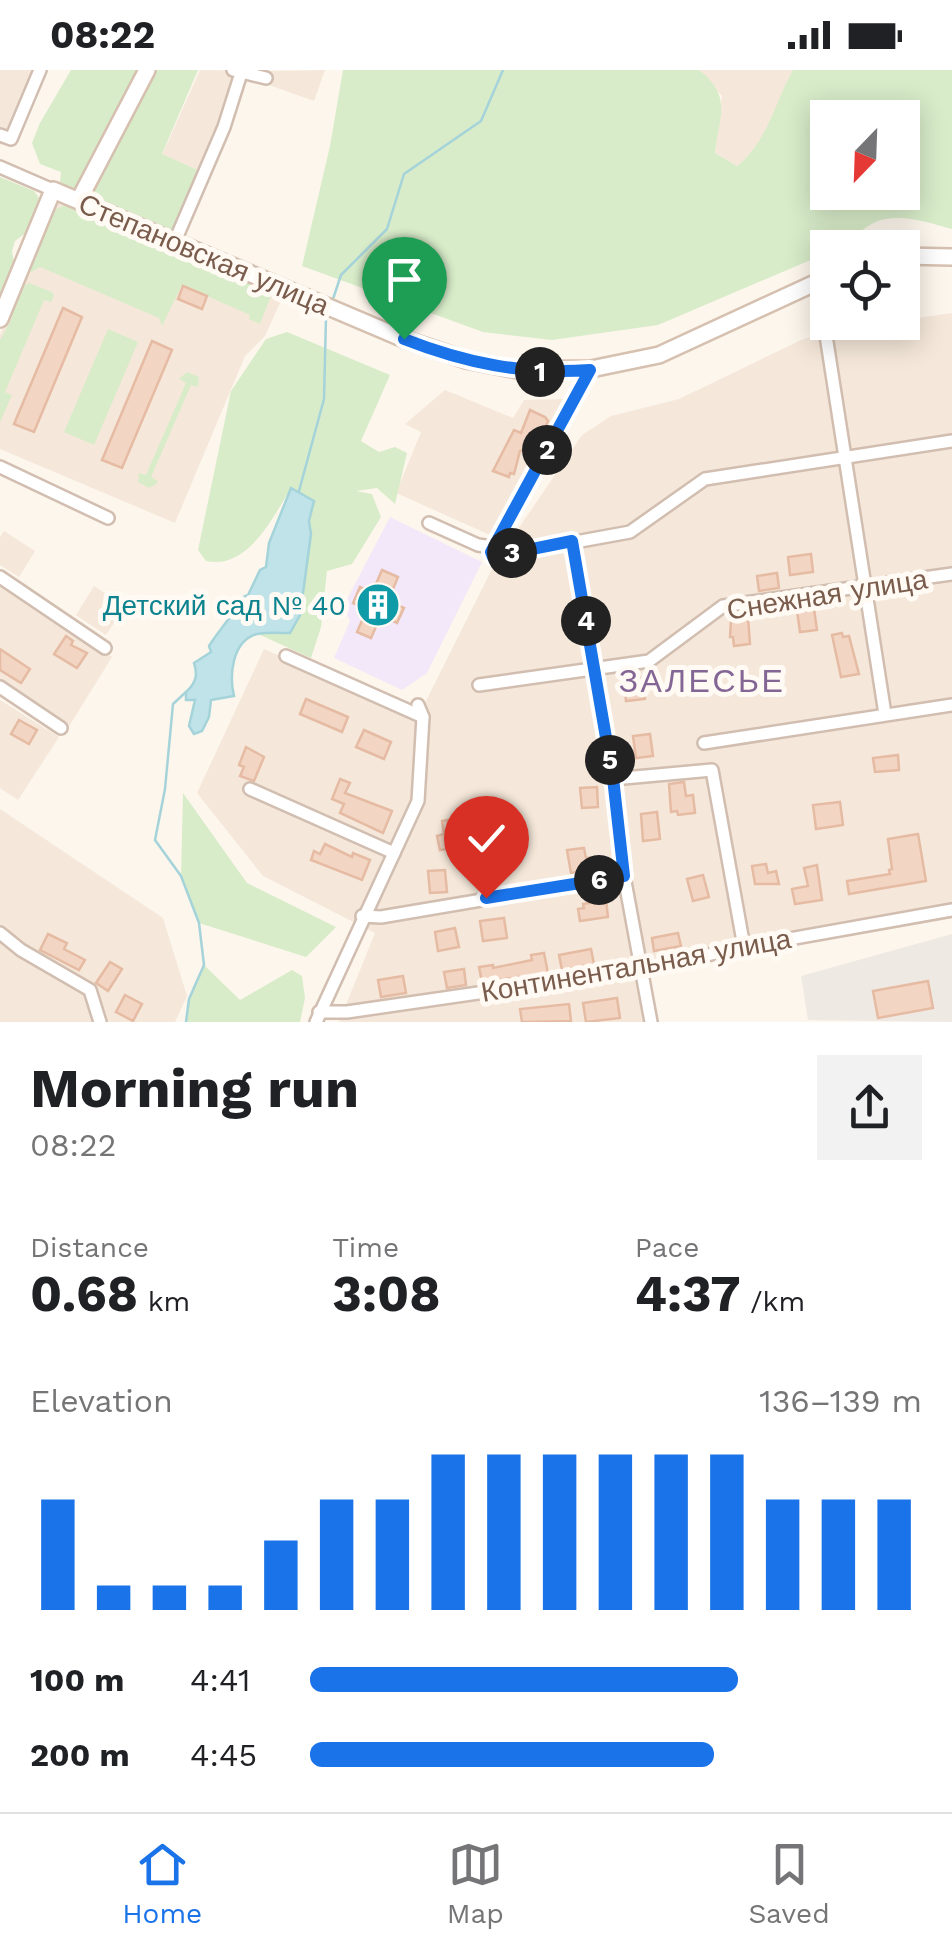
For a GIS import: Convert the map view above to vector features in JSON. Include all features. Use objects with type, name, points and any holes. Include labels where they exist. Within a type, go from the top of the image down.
[{"type":"street","points":[[0,134],[11,139],[40,70]]},
{"type":"street","points":[[79,200],[147,70]]},
{"type":"street","points":[[175,241],[224,127],[239,71],[266,78]]},
{"type":"street","points":[[0,167],[53,190]]},
{"type":"street","name":"Степановская улица","points":[[0,319],[53,190],[434,351],[518,370],[590,370],[659,355],[810,285]]},
{"type":"street","points":[[920,256],[952,257]]},
{"type":"street","points":[[827,340],[884,714]]},
{"type":"street","points":[[492,552],[590,370]]},
{"type":"street","points":[[429,523],[492,552],[630,532],[706,479],[952,441]]},
{"type":"street","points":[[0,467],[108,518]]},
{"type":"street","points":[[572,541],[651,1022]]},
{"type":"street","name":"Снежная улица","points":[[480,685],[650,661],[723,606],[952,574]]},
{"type":"street","points":[[0,577],[105,648]]},
{"type":"street","points":[[286,656],[420,711],[418,801],[318,1017]]},
{"type":"street","points":[[0,687],[61,728]]},
{"type":"street","points":[[704,743],[952,705]]},
{"type":"street","points":[[613,778],[712,770],[744,946]]},
{"type":"street","points":[[250,788],[394,853]]},
{"type":"street","points":[[362,916],[382,917],[624,876]]},
{"type":"street","name":"Континентальная улица","points":[[318,1017],[643,969],[744,946],[952,910]]},
{"type":"street","points":[[0,934],[21,950],[81,982],[90,990],[100,1019]]},
{"type":"shaded area","points":[[0,70],[32,70],[0,146]]},
{"type":"shaded area","points":[[200,70],[239,71],[200,171],[162,155]]},
{"type":"shaded area","points":[[325,70],[314,101],[266,84],[270,71],[268,75],[242,71]]},
{"type":"shaded area","points":[[699,70],[793,70],[765,134],[737,166],[715,153],[722,96]]},
{"type":"shaded area","points":[[62,200],[285,292],[265,336],[245,356],[175,523],[0,449],[0,335],[51,209]]},
{"type":"shaded area","points":[[952,313],[952,904],[650,962],[646,1022],[339,1022],[375,933],[263,876],[197,793],[264,649],[418,717],[495,563],[582,435],[611,416],[679,399],[810,337],[920,340],[920,318]]},
{"type":"shaded area","points":[[445,390],[513,418],[524,400],[566,399],[490,535],[396,493],[421,432],[405,424]]},
{"type":"shaded area","points":[[390,517],[482,562],[427,673],[402,690],[334,658],[350,621],[343,607]]},
{"type":"shaded area","points":[[4,531],[35,551],[19,577],[0,565],[0,537]]},
{"type":"shaded area","points":[[0,581],[112,657],[68,728],[0,682]]},
{"type":"shaded area","points":[[94,586],[125,606],[106,635],[76,615]]},
{"type":"shaded area","points":[[0,700],[59,737],[18,800],[0,788]]},
{"type":"shaded area","points":[[0,809],[163,918],[187,996],[175,1022],[0,1022]]},
{"type":"shaded area","points":[[952,934],[952,1022],[808,1020],[801,976]]},
{"type":"green space","points":[[71,70],[198,70],[162,154],[202,172],[179,231],[173,232],[67,187],[60,182],[61,172],[40,164],[32,143]]},
{"type":"green space","points":[[343,70],[699,70],[720,98],[715,153],[737,166],[763,134],[793,70],[952,70],[952,229],[906,218],[878,221],[862,230],[810,230],[810,260],[658,325],[552,340],[483,332],[302,266]]},
{"type":"green space","points":[[0,177],[34,191],[39,198],[27,232],[15,241],[14,262],[0,294]]},
{"type":"green space","points":[[67,204],[273,291],[260,324],[249,319],[250,315],[182,285],[162,326],[159,318],[40,267],[31,272],[29,268],[54,210]]},
{"type":"green space","points":[[29,283],[54,296],[51,302],[44,300],[5,392],[12,395],[0,422],[0,340],[21,288]]},
{"type":"green space","points":[[108,329],[138,342],[94,445],[64,432]]},
{"type":"green space","points":[[287,332],[390,375],[361,441],[379,452],[395,447],[407,453],[395,504],[377,488],[356,491],[372,494],[381,517],[352,564],[327,571],[321,627],[311,658],[258,634],[290,633],[300,615],[311,535],[309,521],[291,488],[247,550],[221,562],[206,561],[198,550],[231,391],[266,339]]},
{"type":"green space","points":[[187,372],[199,377],[198,387],[191,385],[151,477],[158,481],[149,488],[138,482],[139,473],[146,475],[186,383],[179,379]]},
{"type":"green space","points":[[183,793],[247,883],[336,927],[306,957],[199,923],[181,876]]},
{"type":"green space","points":[[204,965],[240,1000],[292,970],[302,976],[305,998],[300,1022],[186,1022],[189,999]]},
{"type":"water","points":[[291,488],[314,501],[300,615],[290,633],[257,634],[242,644],[232,669],[234,696],[211,700],[202,731],[194,734],[189,726],[195,700],[186,700],[186,692],[195,679],[194,663],[211,652],[209,646],[241,598],[248,595],[260,570],[266,567],[269,543]]},
{"type":"building","points":[[183,286],[207,296],[202,309],[178,299]]},
{"type":"building","points":[[63,308],[82,317],[34,432],[14,424]]},
{"type":"building","points":[[152,341],[172,350],[122,468],[102,460]]},
{"type":"building","points":[[530,410],[548,421],[544,430],[536,431],[528,450],[520,451],[514,474],[509,477],[493,471],[514,430],[521,433]]},
{"type":"building","points":[[811,554],[813,572],[790,575],[788,557]]},
{"type":"building","name":"Детский сад № 40","points":[[382,570],[398,577],[388,601],[404,608],[397,623],[381,615],[371,638],[357,632],[367,609],[353,603],[360,587],[372,593]]},
{"type":"building","points":[[777,573],[779,588],[759,591],[757,576]]},
{"type":"building","points":[[814,609],[817,630],[800,632],[797,611]]},
{"type":"building","points":[[748,618],[750,644],[734,646],[731,620]]},
{"type":"building","points":[[842,633],[843,637],[849,636],[859,674],[841,677],[832,635]]},
{"type":"building","points":[[66,636],[73,641],[71,645],[87,653],[77,668],[54,654]]},
{"type":"building","points":[[0,649],[30,669],[21,683],[0,670]]},
{"type":"building","points":[[643,677],[645,699],[626,701],[624,679]]},
{"type":"building","points":[[306,699],[348,717],[342,732],[300,714]]},
{"type":"building","points":[[19,720],[37,730],[29,744],[11,734]]},
{"type":"building","points":[[364,730],[391,742],[384,759],[356,747]]},
{"type":"building","points":[[650,734],[653,756],[636,758],[633,736]]},
{"type":"building","points":[[246,747],[264,757],[254,781],[240,776],[244,767],[239,765]]},
{"type":"building","points":[[898,755],[899,770],[875,772],[873,758]]},
{"type":"building","points":[[340,779],[350,783],[345,793],[392,811],[383,833],[340,813],[344,804],[332,799]]},
{"type":"building","points":[[684,782],[686,796],[693,795],[695,813],[678,815],[677,811],[671,812],[669,784]]},
{"type":"building","points":[[597,787],[598,807],[582,808],[580,788]]},
{"type":"building","points":[[840,802],[843,825],[816,829],[813,805]]},
{"type":"building","points":[[657,812],[660,839],[643,841],[641,814]]},
{"type":"building","points":[[459,818],[461,835],[454,836],[456,848],[440,850],[437,836],[444,834],[442,821]]},
{"type":"building","points":[[918,834],[926,881],[849,894],[847,881],[890,874],[888,839]]},
{"type":"building","points":[[325,844],[352,857],[353,853],[370,860],[362,880],[311,860],[314,851],[320,854]]},
{"type":"building","points":[[584,848],[586,858],[595,857],[597,869],[571,873],[567,850]]},
{"type":"building","points":[[766,864],[768,873],[776,871],[779,884],[755,884],[752,866]]},
{"type":"building","points":[[817,865],[822,900],[795,904],[792,889],[808,886],[804,868]]},
{"type":"building","points":[[445,870],[447,892],[430,893],[428,871]]},
{"type":"building","points":[[703,875],[709,897],[693,901],[687,879]]},
{"type":"building","points":[[606,900],[608,917],[580,921],[578,909],[584,908],[583,904]]},
{"type":"building","points":[[504,918],[507,938],[483,941],[480,921]]},
{"type":"building","points":[[455,928],[459,947],[438,951],[435,932]]},
{"type":"building","points":[[678,933],[681,946],[654,951],[652,938]]},
{"type":"building","points":[[48,934],[67,943],[64,949],[85,960],[79,970],[40,950]]},
{"type":"building","points":[[591,949],[594,964],[562,970],[559,955]]},
{"type":"building","points":[[544,953],[548,973],[482,982],[479,967],[532,960],[531,955]]},
{"type":"building","points":[[110,962],[122,969],[108,991],[96,983]]},
{"type":"building","points":[[464,969],[466,985],[447,988],[444,972]]},
{"type":"building","points":[[403,976],[406,993],[381,997],[378,980]]},
{"type":"building","points":[[928,981],[933,1008],[878,1018],[873,991]]},
{"type":"building","points":[[125,995],[142,1004],[133,1021],[116,1012]]},
{"type":"building","points":[[617,998],[620,1018],[586,1022],[583,1003]]},
{"type":"building","points":[[569,1004],[571,1021],[522,1022],[520,1009]]},
{"type":"waterway","points":[[333,299],[341,275],[387,229],[404,174],[481,121],[503,70]]},
{"type":"waterway","points":[[299,491],[324,399],[326,317]]},
{"type":"waterway","points":[[186,692],[173,704],[165,789],[155,840],[181,876],[199,923],[204,965],[189,999],[186,1022]]},
{"type":"place","name":"Детский сад № 40","points":[[378,605]]},
{"type":"district","name":"ЗАЛЕСЬЕ","points":[[702,681]]},
{"type":"route","points":[[404,339],[466,360],[518,370],[590,370],[491,552],[493,557],[572,541],[613,778],[624,876],[486,898]]}]
